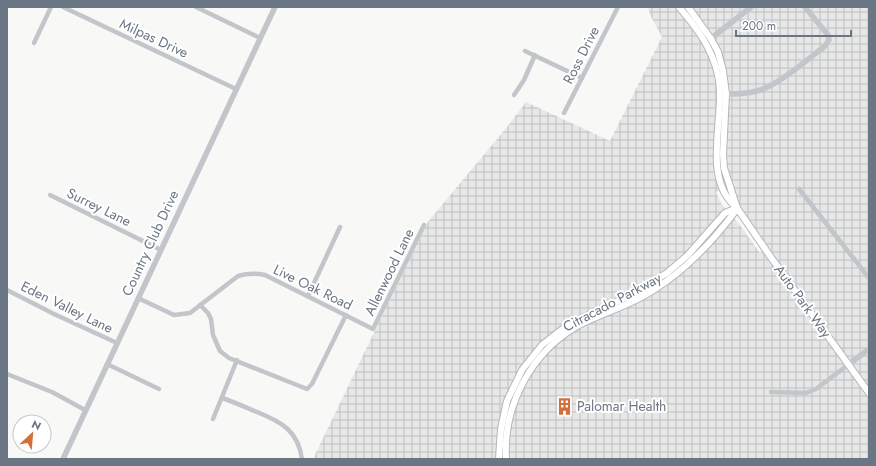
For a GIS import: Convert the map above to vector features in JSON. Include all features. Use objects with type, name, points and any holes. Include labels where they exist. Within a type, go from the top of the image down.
[{"type":"main road","name":"Auto Park Way","points":[[679,7],[698,30],[714,59],[718,77],[720,100],[716,154],[725,194],[728,200],[737,208],[774,262],[869,393]]},
{"type":"main road","name":"Auto Park Way","points":[[688,7],[712,39],[718,52],[723,71],[726,94],[723,154],[724,168],[737,208]]},
{"type":"main road","name":"Citracado Parkway","points":[[499,459],[500,429],[507,401],[522,370],[542,345],[569,324],[633,294],[667,273],[688,255],[724,213],[737,208]]},
{"type":"main road","name":"Citracado Parkway","points":[[506,459],[506,436],[514,401],[530,370],[546,351],[563,336],[579,325],[640,298],[669,279],[699,254],[737,208]]},
{"type":"street","points":[[34,43],[51,7]]},
{"type":"street","name":"Milpas Drive","points":[[62,7],[236,89]]},
{"type":"street","points":[[196,7],[260,38]]},
{"type":"street","name":"Country Club Drive","points":[[63,459],[275,7]]},
{"type":"street","name":"Ross Drive","points":[[564,113],[618,7]]},
{"type":"street","points":[[706,43],[751,7]]},
{"type":"street","points":[[726,94],[752,93],[774,84],[825,46],[829,40],[828,35],[805,7]]},
{"type":"street","points":[[525,50],[582,78]]},
{"type":"street","points":[[514,95],[524,80],[535,55]]},
{"type":"street","points":[[799,189],[869,278]]},
{"type":"street","name":"Surrey Lane","points":[[50,195],[161,250]]},
{"type":"street","name":"Allenwood Lane","points":[[374,329],[424,225]]},
{"type":"street","points":[[308,296],[340,227]]},
{"type":"street","name":"Live Oak Road","points":[[138,298],[174,315],[190,313],[238,276],[252,273],[265,275],[374,329]]},
{"type":"street","name":"Eden Valley Lane","points":[[7,290],[117,344]]},
{"type":"street","points":[[200,305],[208,313],[211,319],[213,335],[220,351],[229,358],[307,389],[312,384],[346,315]]},
{"type":"street","points":[[771,392],[806,393],[814,390],[869,349]]},
{"type":"street","points":[[213,419],[237,360]]},
{"type":"street","points":[[107,364],[159,389]]},
{"type":"street","points":[[7,374],[52,392],[85,410]]},
{"type":"street","points":[[222,398],[275,419],[284,425],[297,439],[302,459]]},
{"type":"shaded area","points":[[648,7],[869,7],[869,459],[313,459],[427,223],[508,126],[526,102],[610,141],[662,37],[650,15]],"holes":[[[725,189],[764,248],[760,253],[739,224],[722,205],[716,192]]]},
{"type":"place","name":"Palomar Health","points":[[564,406]]}]
